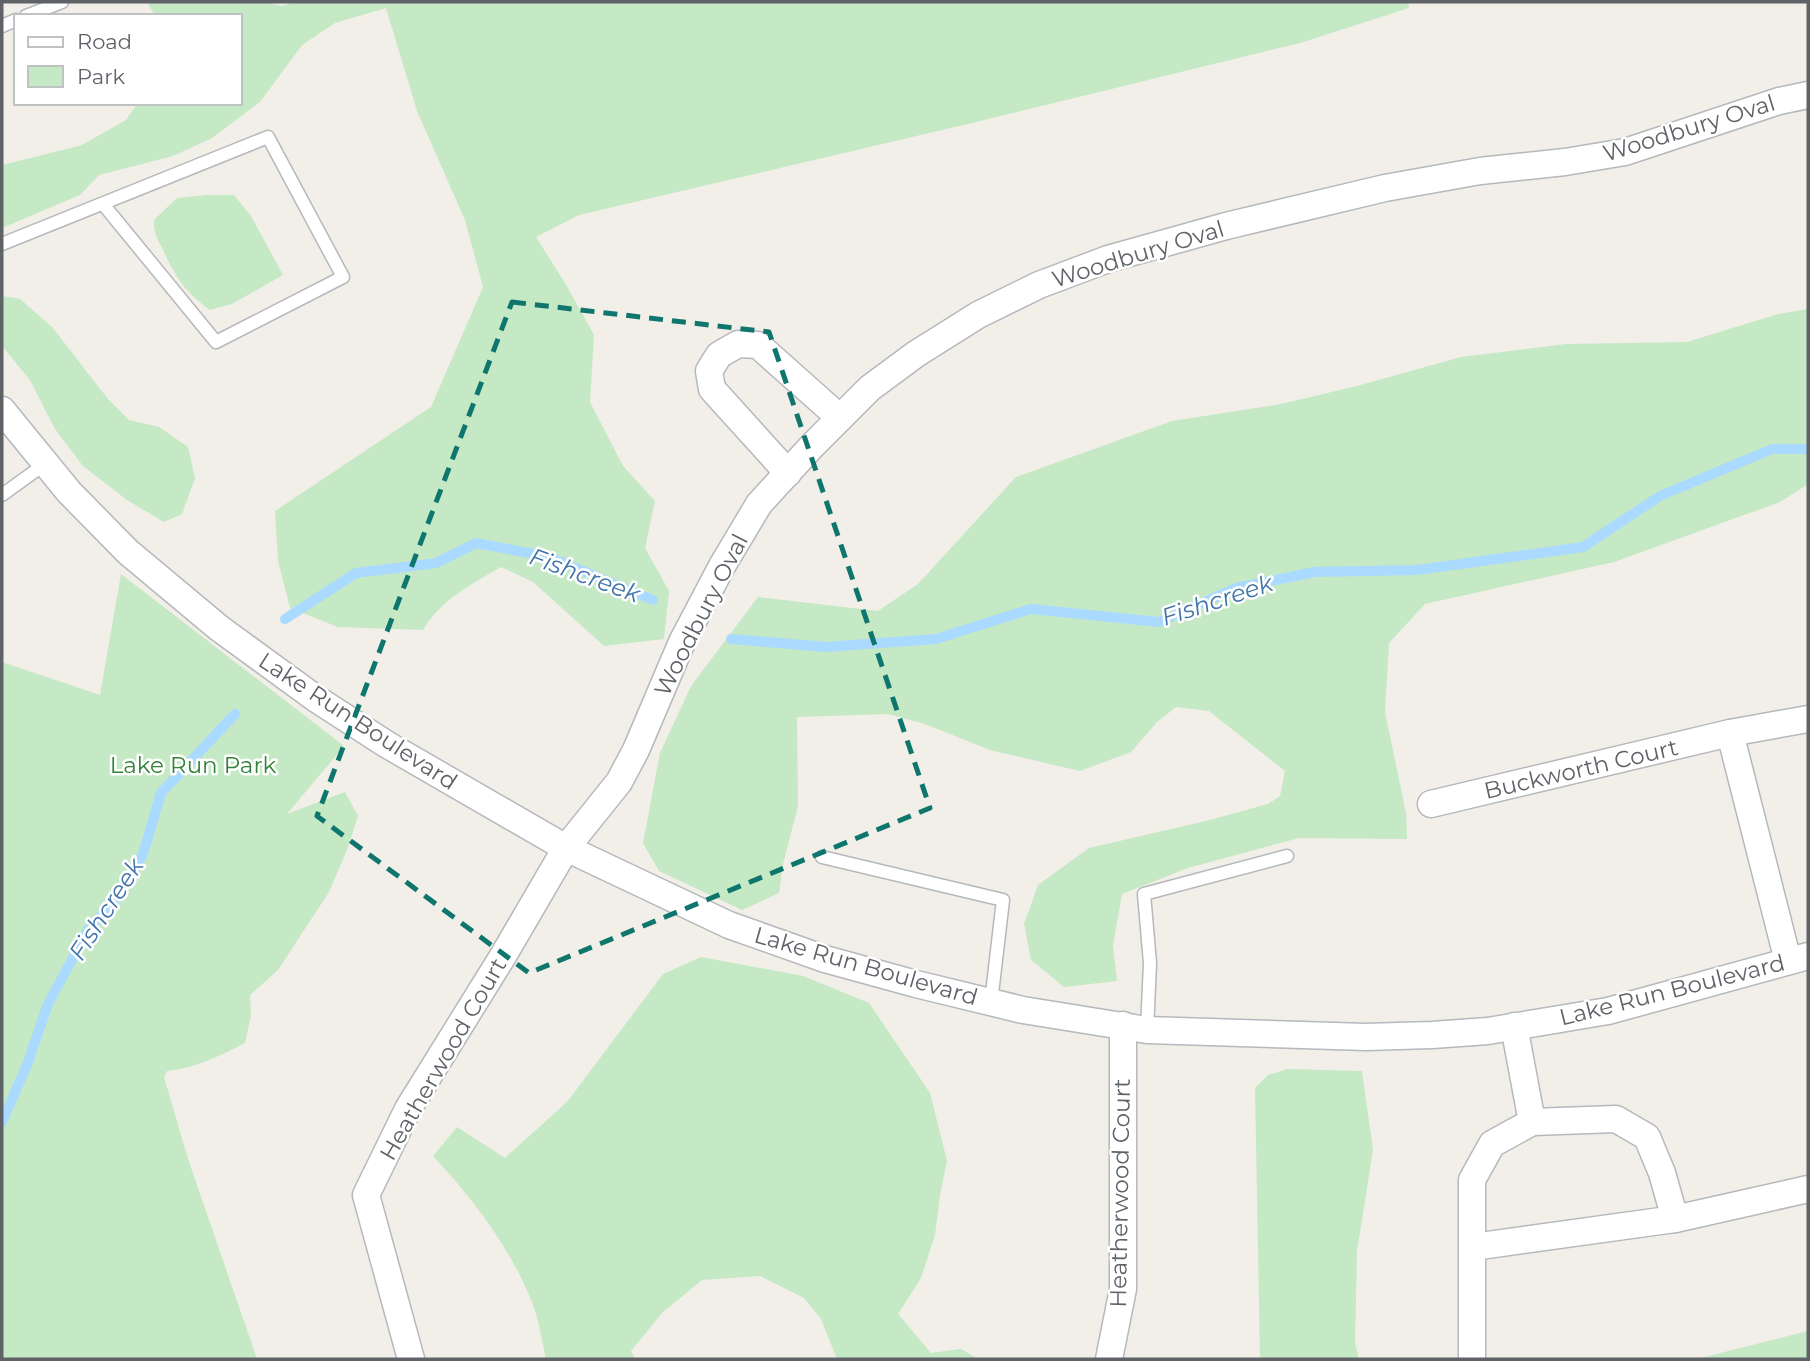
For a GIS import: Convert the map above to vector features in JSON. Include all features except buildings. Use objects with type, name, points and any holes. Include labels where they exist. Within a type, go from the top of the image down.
[{"type":"street","name":"Woodbury Oval","points":[[566,848],[619,782],[636,750],[682,642],[722,566],[760,504],[870,388],[916,354],[978,315],[1039,285],[1108,259],[1226,226],[1385,188],[1480,171],[1565,162],[1625,152],[1779,101],[1808,95]]},
{"type":"street","points":[[788,472],[712,389],[709,371],[719,355],[738,344],[758,345],[840,418]]},
{"type":"street","name":"Lake Run Boulevard","points":[[2,410],[68,492],[128,552],[219,628],[315,698],[386,744],[566,848],[729,925],[825,958],[916,985],[1023,1010],[1135,1027],[1366,1037],[1432,1035],[1514,1026],[1608,1011],[1798,959]]},
{"type":"street","name":"Buckworth Court","points":[[1432,804],[1730,733],[1808,719]]},
{"type":"street","points":[[1730,733],[1798,959]]},
{"type":"street","name":"Heatherwood Court","points":[[411,1359],[366,1195],[408,1110],[566,848]]},
{"type":"street","points":[[1514,1026],[1532,1122]]},
{"type":"street","name":"Heatherwood Court","points":[[1109,1359],[1123,1289],[1135,1027]]},
{"type":"street","points":[[1472,1359],[1472,1180],[1492,1144],[1532,1122],[1616,1119],[1647,1137],[1662,1172],[1675,1219]]},
{"type":"street","points":[[1473,1247],[1675,1219],[1808,1189]]},
{"type":"lane","points":[[31,14],[62,2]]},
{"type":"lane","points":[[2,244],[268,137],[343,277],[216,342],[103,204]]},
{"type":"lane","points":[[2,495],[45,464]]},
{"type":"lane","points":[[1135,1027],[1150,963],[1144,894],[1287,856]]},
{"type":"lane","points":[[822,857],[1003,900],[991,1002]]},
{"type":"highlighted area","points":[[512,302],[769,332],[930,808],[529,973],[317,816]]},
{"type":"green space","points":[[147,2],[265,2],[282,6],[295,2],[1408,2],[1409,8],[1300,43],[579,215],[536,237],[594,335],[590,402],[623,466],[655,501],[645,548],[669,591],[664,639],[604,646],[533,582],[501,567],[448,601],[423,630],[338,627],[290,608],[278,561],[275,511],[431,407],[483,287],[465,220],[417,111],[386,8],[335,23],[302,45],[260,102],[212,138],[173,156],[99,175],[80,195],[2,228],[2,165],[82,145],[126,120],[137,105],[242,105],[242,14],[154,14]]},
{"type":"green space","points":[[234,195],[251,216],[283,275],[232,304],[210,310],[187,290],[177,277],[156,236],[154,220],[177,198]]},
{"type":"green space","points":[[2,296],[20,299],[52,327],[108,399],[129,420],[159,427],[188,447],[195,478],[182,514],[164,522],[127,500],[83,466],[55,429],[30,380],[2,346]]},
{"type":"green space","points":[[1808,309],[1808,484],[1780,502],[1614,562],[1425,604],[1389,643],[1385,712],[1406,813],[1407,839],[1299,838],[1188,868],[1122,894],[1113,945],[1117,981],[1064,987],[1031,960],[1024,924],[1038,885],[1089,848],[1206,821],[1268,804],[1280,796],[1285,771],[1209,711],[1176,707],[1157,722],[1131,752],[1080,771],[990,750],[925,724],[888,714],[797,717],[798,806],[783,864],[779,893],[742,910],[659,871],[643,843],[660,753],[691,686],[758,597],[878,611],[918,584],[1016,477],[1172,421],[1281,404],[1461,357],[1566,344],[1687,342],[1778,314]]},
{"type":"green space","name":"Lake Run Park","points":[[121,574],[344,746],[287,814],[345,792],[358,816],[329,892],[278,970],[250,995],[251,1016],[245,1043],[217,1057],[167,1071],[164,1077],[188,1159],[257,1359],[2,1359],[2,662],[100,695]]},
{"type":"green space","points":[[701,957],[803,976],[869,1003],[930,1093],[947,1161],[935,1235],[921,1278],[898,1314],[931,1353],[961,1349],[978,1359],[837,1359],[821,1319],[804,1298],[760,1276],[702,1280],[662,1313],[631,1351],[635,1359],[546,1359],[534,1309],[513,1262],[476,1207],[433,1156],[457,1127],[505,1158],[567,1102],[663,974]]},
{"type":"green space","points":[[1288,1069],[1362,1071],[1373,1150],[1357,1251],[1355,1343],[1359,1359],[1260,1359],[1255,1088],[1268,1075]]},
{"type":"green space","points":[[1808,1331],[1808,1359],[1697,1359]]},
{"type":"waterway","name":"Fishcreek","points":[[731,639],[826,647],[936,639],[1031,609],[1159,622],[1236,588],[1314,572],[1417,570],[1583,547],[1660,496],[1772,449],[1808,449]]},
{"type":"waterway","name":"Fishcreek","points":[[285,619],[356,573],[436,563],[476,543],[549,557],[653,600]]},
{"type":"waterway","name":"Fishcreek","points":[[2,1122],[27,1065],[48,1004],[88,930],[116,899],[143,854],[161,793],[235,714]]}]
